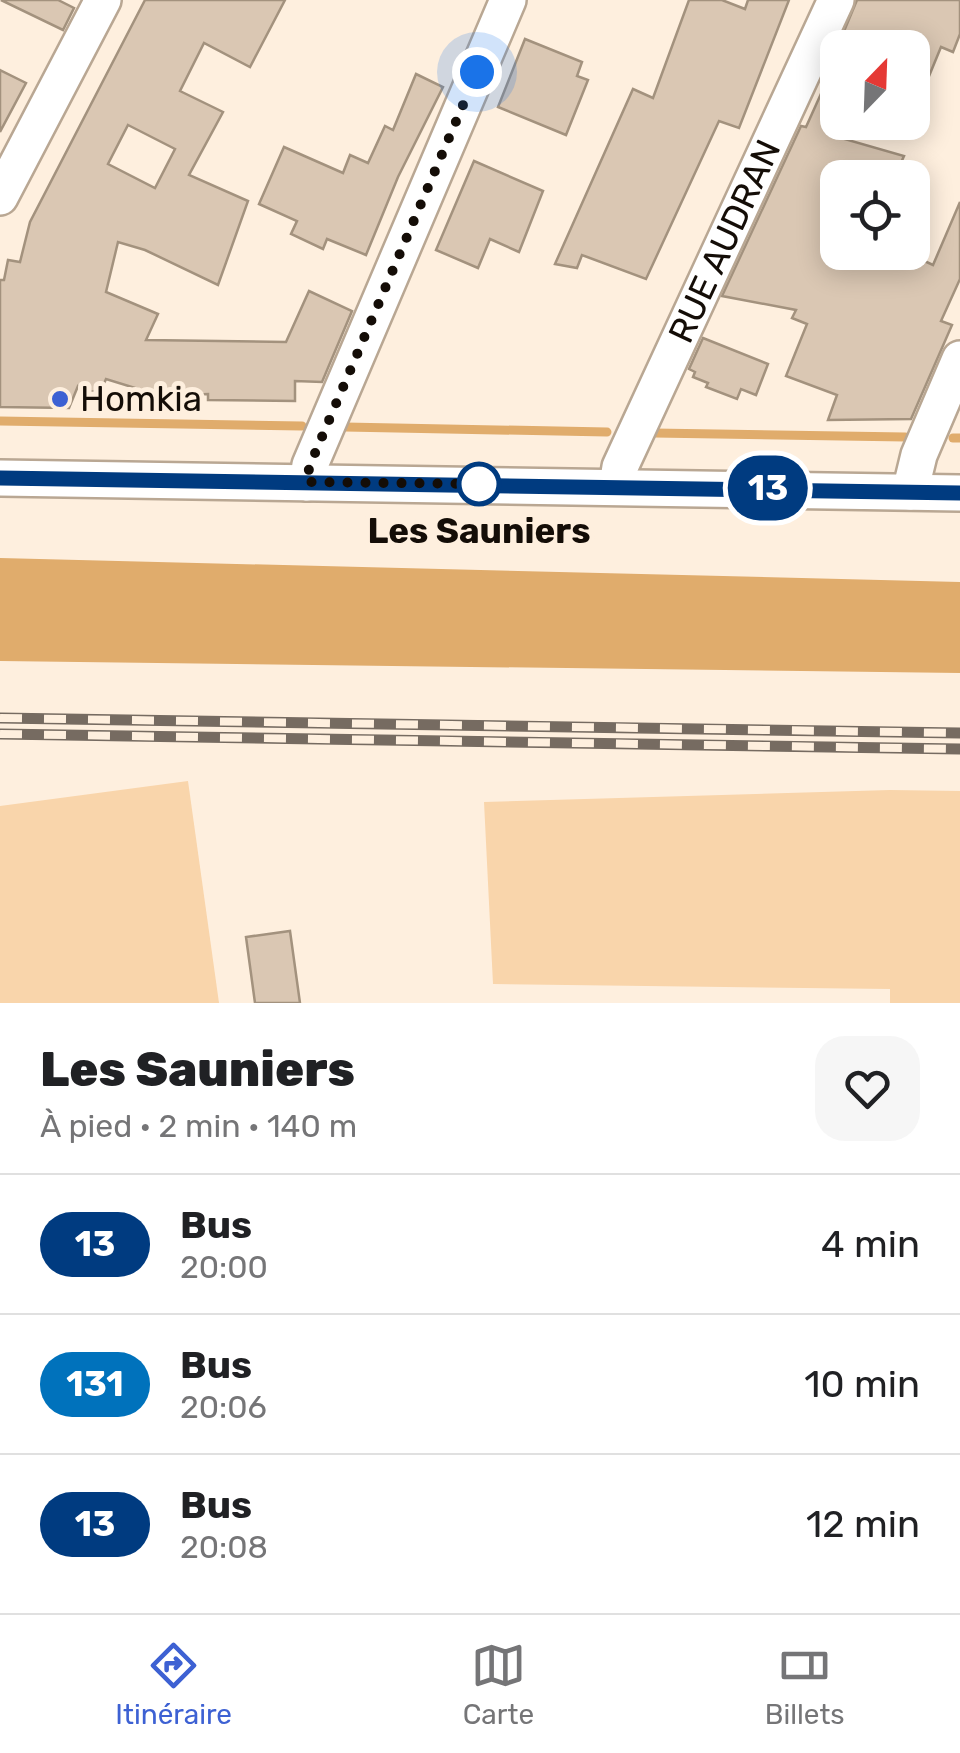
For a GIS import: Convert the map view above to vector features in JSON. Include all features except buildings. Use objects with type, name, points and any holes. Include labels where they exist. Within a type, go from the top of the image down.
[{"type":"street","points":[[0,197],[102,0]]},
{"type":"street","points":[[306,482],[508,0]]},
{"type":"street","name":"RUE AUDRAN","points":[[617,486],[620,468],[836,0]]},
{"type":"street","points":[[910,492],[919,455],[960,359]]},
{"type":"street","points":[[0,478],[960,493]]},
{"type":"shaded area","points":[[0,558],[960,582],[960,673],[0,661]]},
{"type":"shaded area","points":[[188,781],[219,1003],[0,1003],[0,806]]},
{"type":"shaded area","points":[[960,791],[960,1003],[890,1003],[890,989],[493,984],[484,802]]},
{"type":"waterway","points":[[0,421],[302,426]]},
{"type":"waterway","points":[[345,427],[607,432]]},
{"type":"waterway","points":[[654,433],[905,437]]},
{"type":"waterway","points":[[953,438],[960,438]]},
{"type":"railway","points":[[0,718],[960,733]]},
{"type":"railway","points":[[0,734],[960,749]]},
{"type":"bus line","name":"13","points":[[0,478],[960,493]]},
{"type":"place","name":"Homkia","points":[[60,399]]},
{"type":"place","name":"Les Sauniers","points":[[479,484]]},
{"type":"route","points":[[477,72],[306,482],[479,484]]}]
